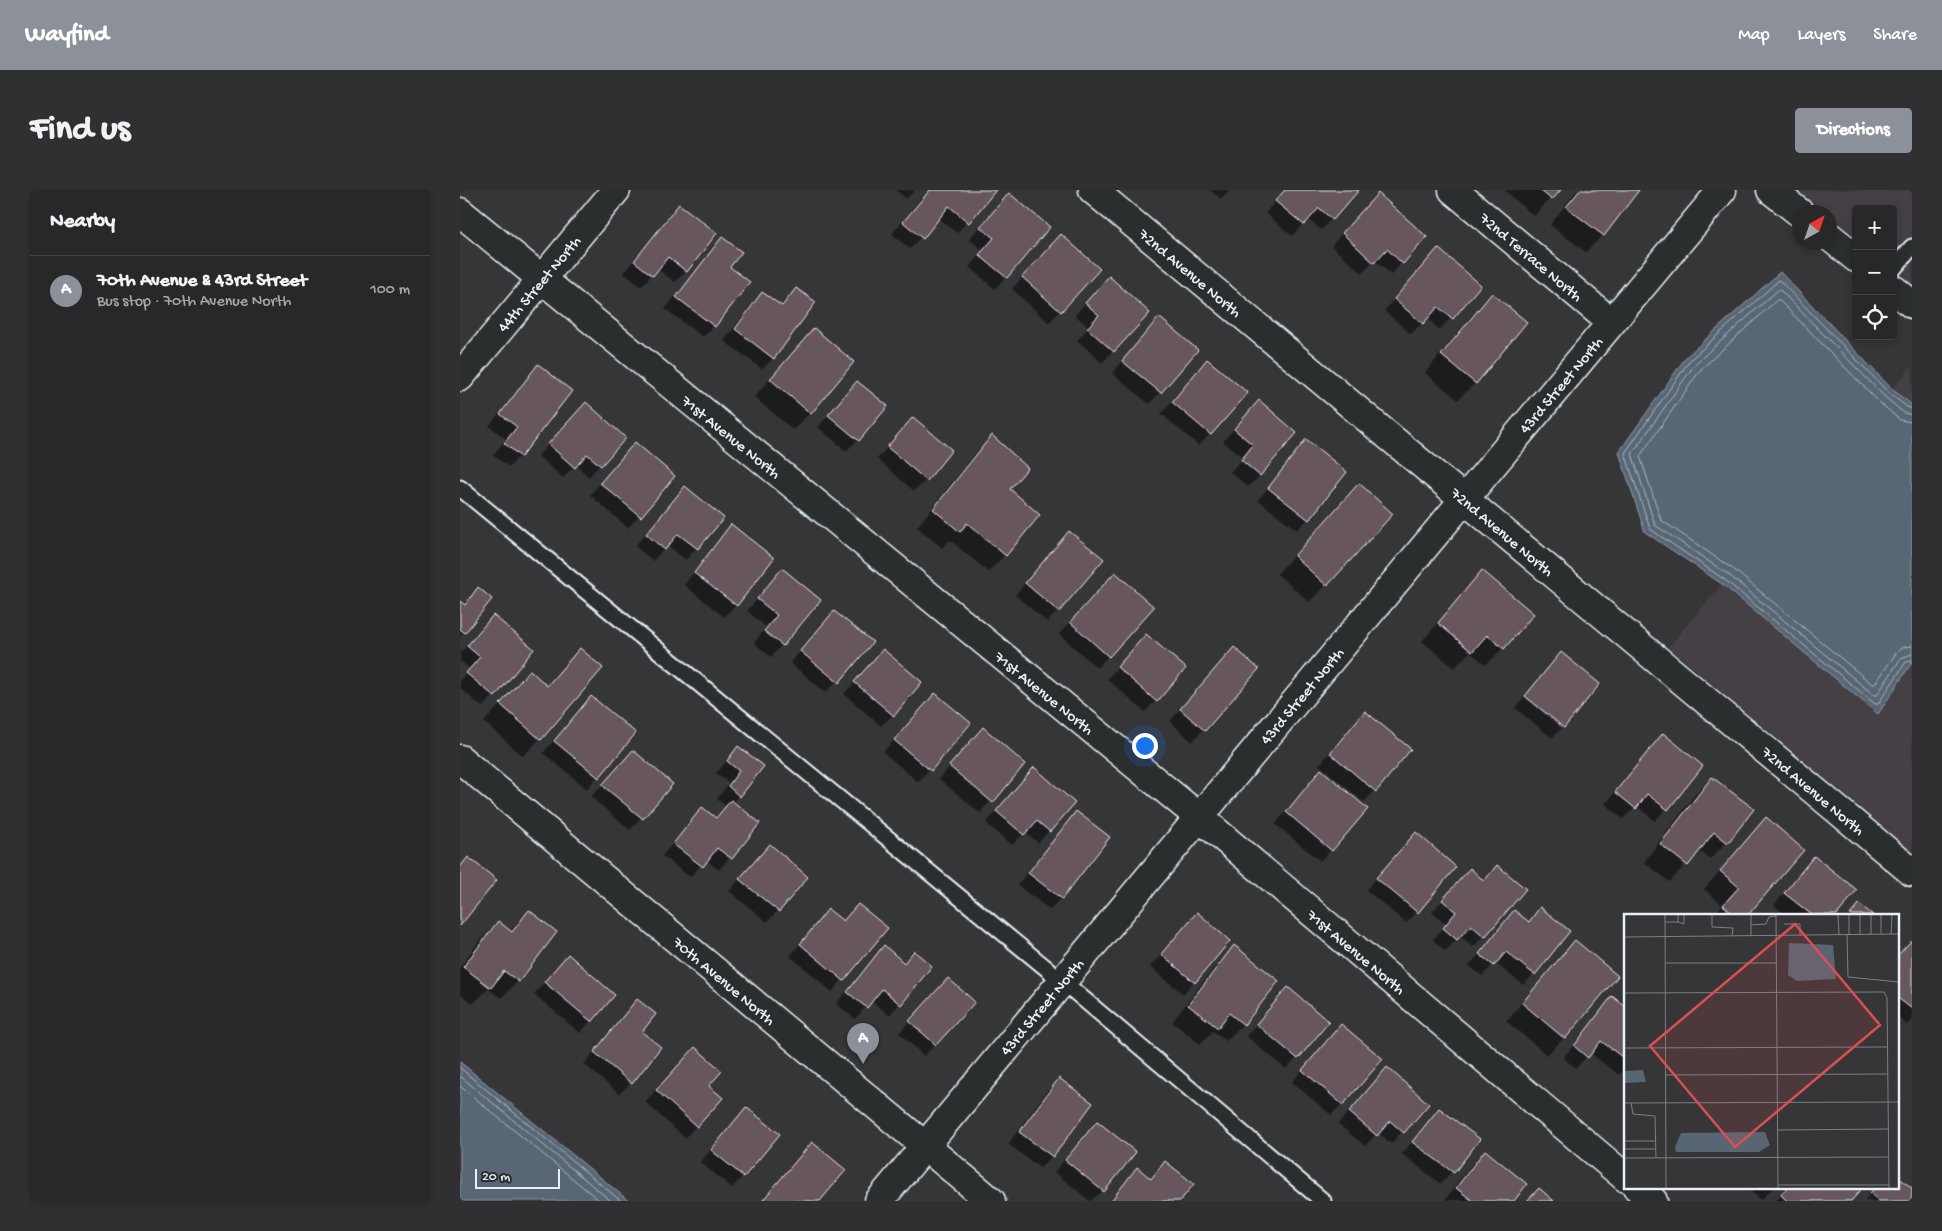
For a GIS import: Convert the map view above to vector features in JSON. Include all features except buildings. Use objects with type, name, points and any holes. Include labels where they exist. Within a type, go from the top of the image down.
[{"type":"street","name":"44th Street North","points":[[460,377],[616,190]]},
{"type":"street","name":"72nd Avenue North","points":[[1093,190],[1912,872]]},
{"type":"street","name":"72nd Terrace North","points":[[1453,190],[1611,322]]},
{"type":"street","name":"43rd Street North","points":[[879,1201],[1722,190]]},
{"type":"street","points":[[1771,190],[1792,207]]},
{"type":"street","name":"71st Avenue North","points":[[460,212],[1199,818],[1624,1176]]},
{"type":"street","points":[[1837,243],[1852,255]]},
{"type":"street","points":[[1897,291],[1912,304]]},
{"type":"street","name":"70th Avenue North","points":[[460,759],[990,1201]]},
{"type":"street","points":[[1638,1188],[1653,1201]]},
{"type":"lane","points":[[1897,264],[1912,247]]},
{"type":"lane","points":[[460,488],[1062,981],[1323,1201]]},
{"type":"shaded area","points":[[1797,190],[1912,190],[1912,283],[1897,271],[1897,205],[1852,205],[1852,234],[1837,222],[1837,205],[1816,205]]},
{"type":"shaded area","points":[[1912,366],[1912,405],[1892,389]]},
{"type":"shaded area","points":[[1722,584],[1878,713],[1912,662],[1912,851],[1668,647]]},
{"type":"water","points":[[1780,272],[1892,389],[1912,405],[1912,662],[1878,714],[1722,584],[1645,532],[1619,452],[1686,357]]},
{"type":"water","points":[[460,1062],[629,1201],[460,1201]]},
{"type":"place","name":"70th Avenue & 43rd Street","points":[[863,1064]]}]
